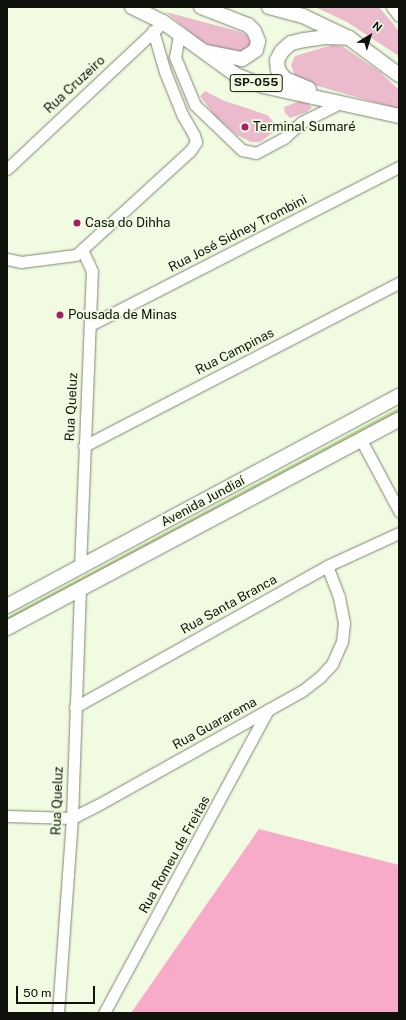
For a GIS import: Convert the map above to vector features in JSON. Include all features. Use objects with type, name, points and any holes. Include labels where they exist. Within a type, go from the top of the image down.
[{"type":"main road","name":"SP-055","points":[[132,7],[158,27],[179,35],[236,75],[263,86],[339,101],[399,116]]},
{"type":"main road","name":"SP-055","points":[[201,7],[248,25],[254,31],[258,41],[256,50],[242,59],[201,50]]},
{"type":"main road","points":[[269,7],[303,16],[348,38],[399,75]]},
{"type":"main road","name":"SP-055","points":[[339,101],[285,79],[278,70],[277,60],[282,51],[291,43],[326,37],[348,38]]},
{"type":"main road","name":"Avenida Jundiaí","points":[[7,606],[399,396]]},
{"type":"main road","name":"Avenida Jundiaí","points":[[7,628],[399,420]]},
{"type":"street","points":[[392,7],[399,16]]},
{"type":"street","name":"Rua Cruzeiro","points":[[7,169],[158,27]]},
{"type":"street","points":[[7,259],[21,262],[63,258],[82,250],[190,151],[196,142],[165,72],[158,27]]},
{"type":"street","points":[[179,35],[175,57],[195,105],[242,150],[256,152],[284,138],[302,122],[339,101]]},
{"type":"street","name":"Rua José Sidney Trombini","points":[[90,325],[399,167]]},
{"type":"street","name":"Rua Queluz","points":[[80,568],[92,271],[82,250]]},
{"type":"street","name":"Rua Campinas","points":[[84,446],[399,283]]},
{"type":"street","points":[[361,440],[399,511]]},
{"type":"street","name":"Rua Santa Branca","points":[[75,707],[327,566],[399,533]]},
{"type":"street","name":"Rua Guararema","points":[[72,818],[268,710],[320,677],[332,664],[342,642],[344,623],[339,597],[327,566]]},
{"type":"street","name":"Rua Queluz","points":[[58,1013],[72,818],[80,590]]},
{"type":"street","name":"Rua Romeu de Freitas","points":[[104,1013],[268,710]]},
{"type":"street","points":[[7,816],[72,818]]},
{"type":"shaded area","points":[[315,7],[379,7],[399,31],[399,56],[347,22]]},
{"type":"shaded area","points":[[166,12],[241,32],[248,36],[253,44],[253,49],[238,52],[212,46],[201,41]]},
{"type":"shaded area","points":[[332,45],[342,46],[380,72],[399,90],[399,109],[307,83],[295,76],[291,65],[295,56]]},
{"type":"shaded area","points":[[205,91],[222,100],[267,115],[275,123],[277,130],[260,142],[251,142],[237,135],[215,116],[200,96]]},
{"type":"shaded area","points":[[303,100],[312,107],[307,112],[290,118],[285,113],[284,107]]},
{"type":"shaded area","points":[[259,829],[399,865],[399,1013],[131,1013]]},
{"type":"waterway","points":[[7,618],[399,409]]},
{"type":"place","name":"Terminal Sumaré","points":[[245,127]]},
{"type":"place","name":"Casa do Dihha","points":[[77,223]]},
{"type":"place","name":"Pousada de Minas","points":[[60,315]]}]
